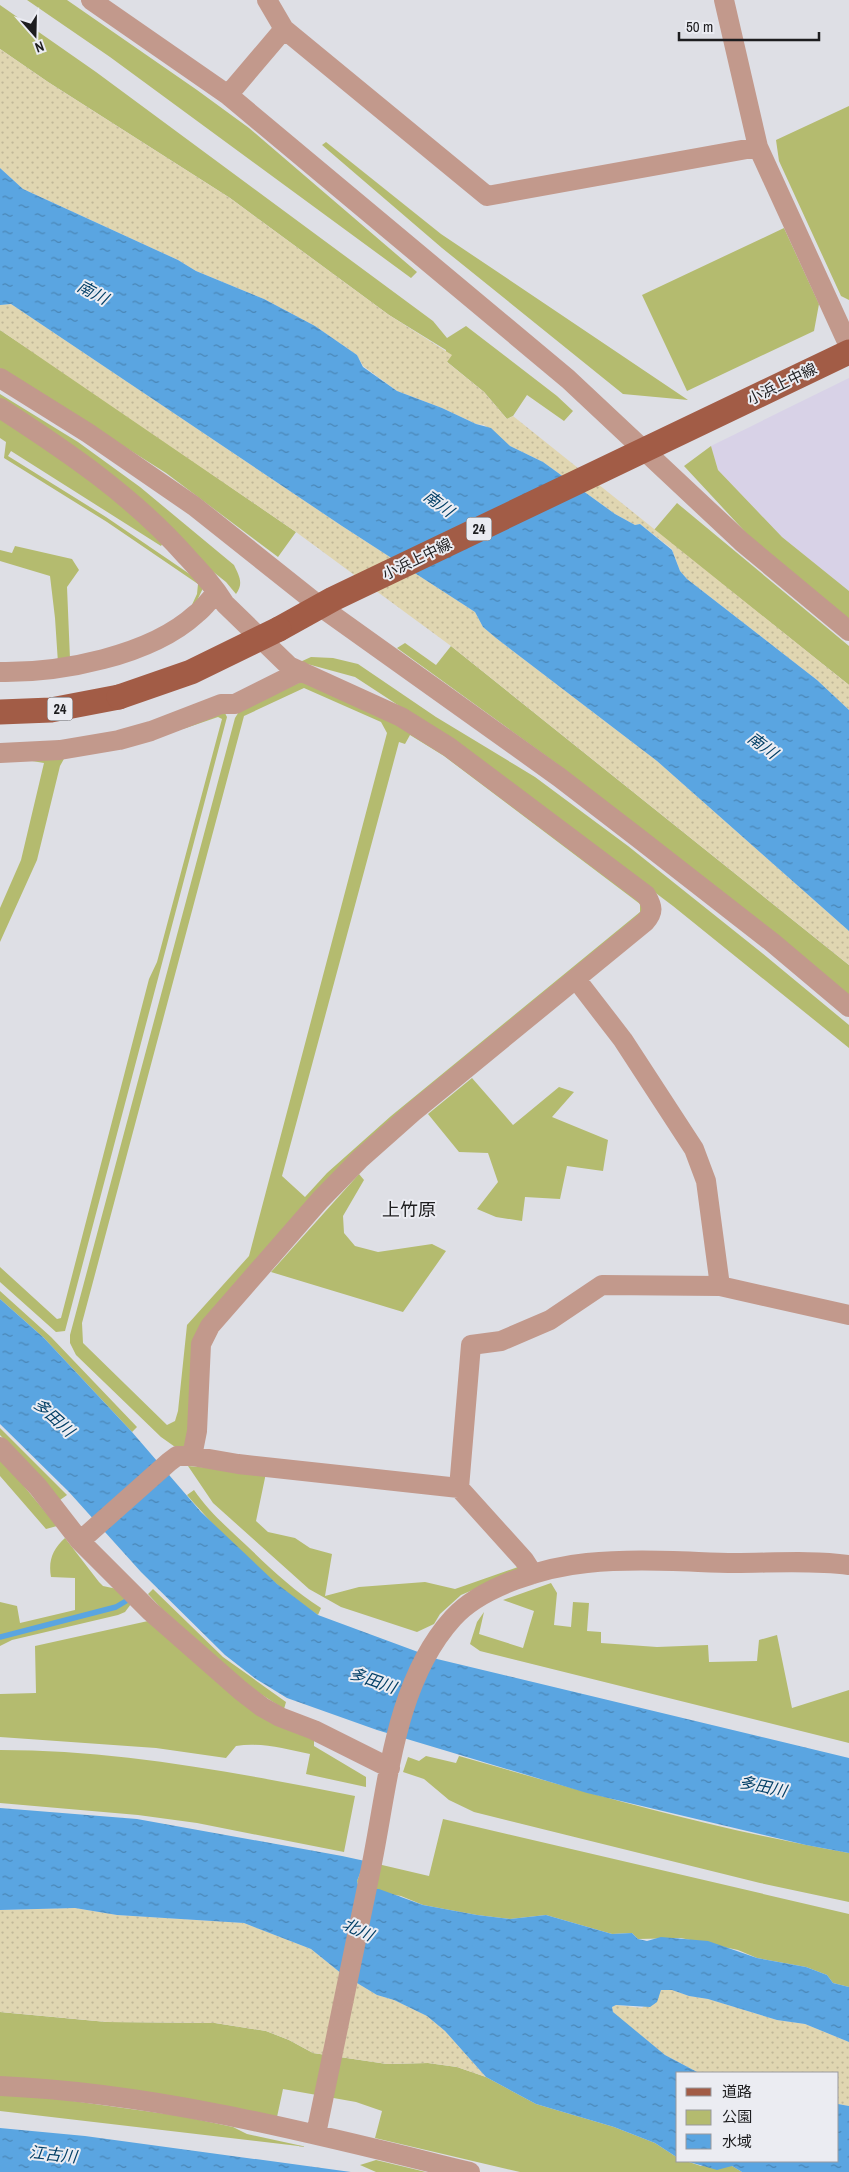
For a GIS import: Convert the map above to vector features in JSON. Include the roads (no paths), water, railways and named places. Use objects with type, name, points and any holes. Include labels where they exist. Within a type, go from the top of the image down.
[{"type":"main road","name":"小浜上中線","points":[[0,712],[51,710],[119,697],[191,672],[327,603],[849,352]]},
{"type":"street","points":[[91,0],[228,95],[568,379],[635,454],[849,631]]},
{"type":"street","points":[[267,0],[284,29],[488,196],[758,147]]},
{"type":"street","points":[[724,0],[758,147],[849,346]]},
{"type":"street","points":[[228,95],[284,29]]},
{"type":"street","points":[[0,378],[154,477],[327,603],[582,795],[773,944],[849,1007]]},
{"type":"street","points":[[0,408],[69,452],[129,498],[175,543],[218,592],[225,604],[289,666],[401,718],[449,747],[646,895],[651,904],[651,915],[576,979],[412,1112],[360,1159],[320,1200],[210,1326],[201,1344],[197,1431],[192,1456]]},
{"type":"street","points":[[0,672],[39,671],[66,667],[142,647],[195,615],[218,592]]},
{"type":"street","points":[[0,753],[60,750],[119,740],[151,731],[221,704],[235,704],[301,672]]},
{"type":"street","points":[[576,979],[623,1040],[694,1149],[706,1181],[720,1286]]},
{"type":"street","points":[[459,1488],[472,1345],[501,1341],[550,1320],[602,1285],[720,1286],[849,1315]]},
{"type":"street","points":[[0,1447],[150,1612],[262,1708],[314,1730],[390,1768]]},
{"type":"street","points":[[84,1538],[169,1462],[178,1456],[192,1456],[238,1464],[459,1488],[524,1560],[532,1574]]},
{"type":"street","points":[[318,2125],[382,1814],[393,1748],[405,1708],[431,1649],[454,1618],[474,1601],[496,1588],[532,1574],[586,1563],[849,1565]]},
{"type":"street","points":[[0,2086],[41,2088],[318,2125],[470,2172]]},
{"type":"water","name":"南川","points":[[0,168],[23,189],[178,260],[196,271],[264,299],[315,326],[357,355],[363,367],[397,391],[442,408],[476,424],[491,428],[510,446],[543,462],[615,514],[635,525],[640,524],[672,550],[680,571],[687,579],[817,680],[849,710],[849,931],[657,761],[483,627],[475,612],[342,526],[11,304],[0,305]]},
{"type":"water","name":"多田川","points":[[0,1299],[44,1338],[132,1432],[201,1512],[277,1584],[318,1615],[437,1659],[849,1758],[849,1853],[806,1845],[587,1793],[377,1730],[287,1698],[256,1679],[225,1655],[141,1572],[69,1492],[0,1424]]},
{"type":"water","name":"北川","points":[[0,1808],[137,1819],[365,1861],[357,1881],[359,1889],[379,1889],[423,1905],[510,1919],[546,1915],[612,1934],[632,1933],[638,1939],[647,1941],[661,1937],[708,1941],[757,1958],[806,1967],[827,1975],[833,1983],[849,1987],[849,2042],[805,2024],[777,2020],[672,1990],[661,1990],[657,2002],[650,2007],[616,2005],[612,2007],[613,2012],[665,2055],[697,2072],[676,2072],[676,2157],[655,2143],[614,2127],[536,2104],[486,2077],[445,2031],[427,2016],[394,2000],[377,1995],[342,1974],[311,1949],[244,1923],[117,1915],[75,1908],[0,1910]]},
{"type":"water","points":[[839,2104],[849,2106],[849,2172],[742,2172],[732,2166],[717,2170],[689,2162],[839,2162]]},
{"type":"water","name":"江古川","points":[[0,2128],[85,2136],[351,2172],[0,2172]]},
{"type":"waterway","points":[[0,1637],[116,1607],[126,1601]]},
{"type":"district","name":"上竹原","points":[[409,1210]]}]
